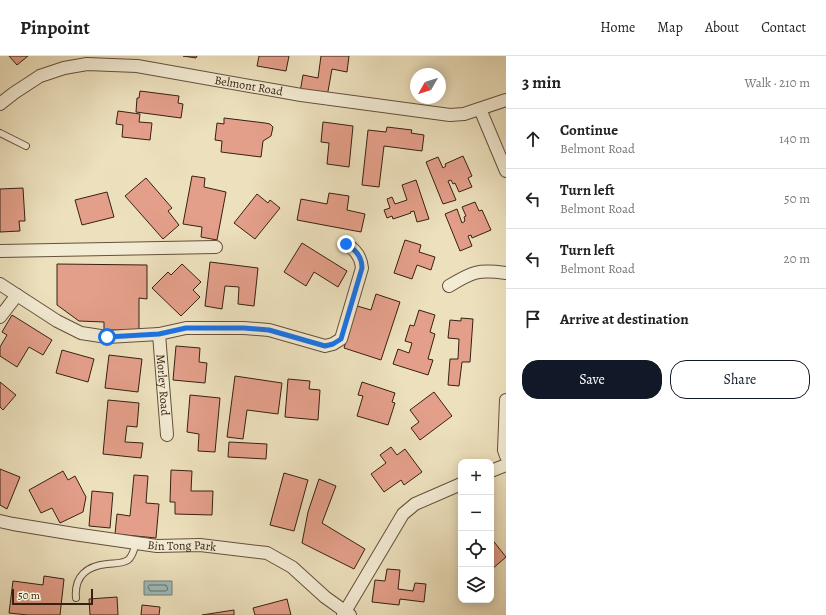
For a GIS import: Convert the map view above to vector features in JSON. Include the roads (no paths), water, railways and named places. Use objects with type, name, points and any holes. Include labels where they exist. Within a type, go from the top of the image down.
[{"type":"street","name":"Belmont Road","points":[[0,104],[40,76],[64,68],[87,64],[137,66],[301,95],[450,115],[464,114],[506,100]]},
{"type":"street","points":[[480,109],[506,171]]},
{"type":"street","points":[[0,284],[57,321],[81,333],[107,337],[159,334],[186,328],[244,328],[269,330],[325,346],[333,344],[341,339],[362,268],[362,262],[358,255],[352,247],[346,244]]},
{"type":"street","points":[[0,251],[216,247]]},
{"type":"street","points":[[449,286],[469,274],[479,272],[506,273]]},
{"type":"street","points":[[0,317],[17,295]]},
{"type":"street","name":"Morley Road","points":[[159,334],[167,435]]},
{"type":"street","points":[[506,400],[504,450],[506,456]]},
{"type":"street","points":[[494,471],[506,465]]},
{"type":"street","name":"Bin Tong Park","points":[[0,521],[74,534],[157,546],[200,545],[267,553],[292,568],[346,614],[403,514],[415,504],[458,485]]},
{"type":"lane","points":[[0,133],[26,146]]},
{"type":"lane","points":[[76,598],[75,591],[77,582],[85,571],[103,564],[126,561],[132,555],[136,543]]},
{"type":"water","points":[[144,581],[172,581],[172,595],[144,595]]}]
